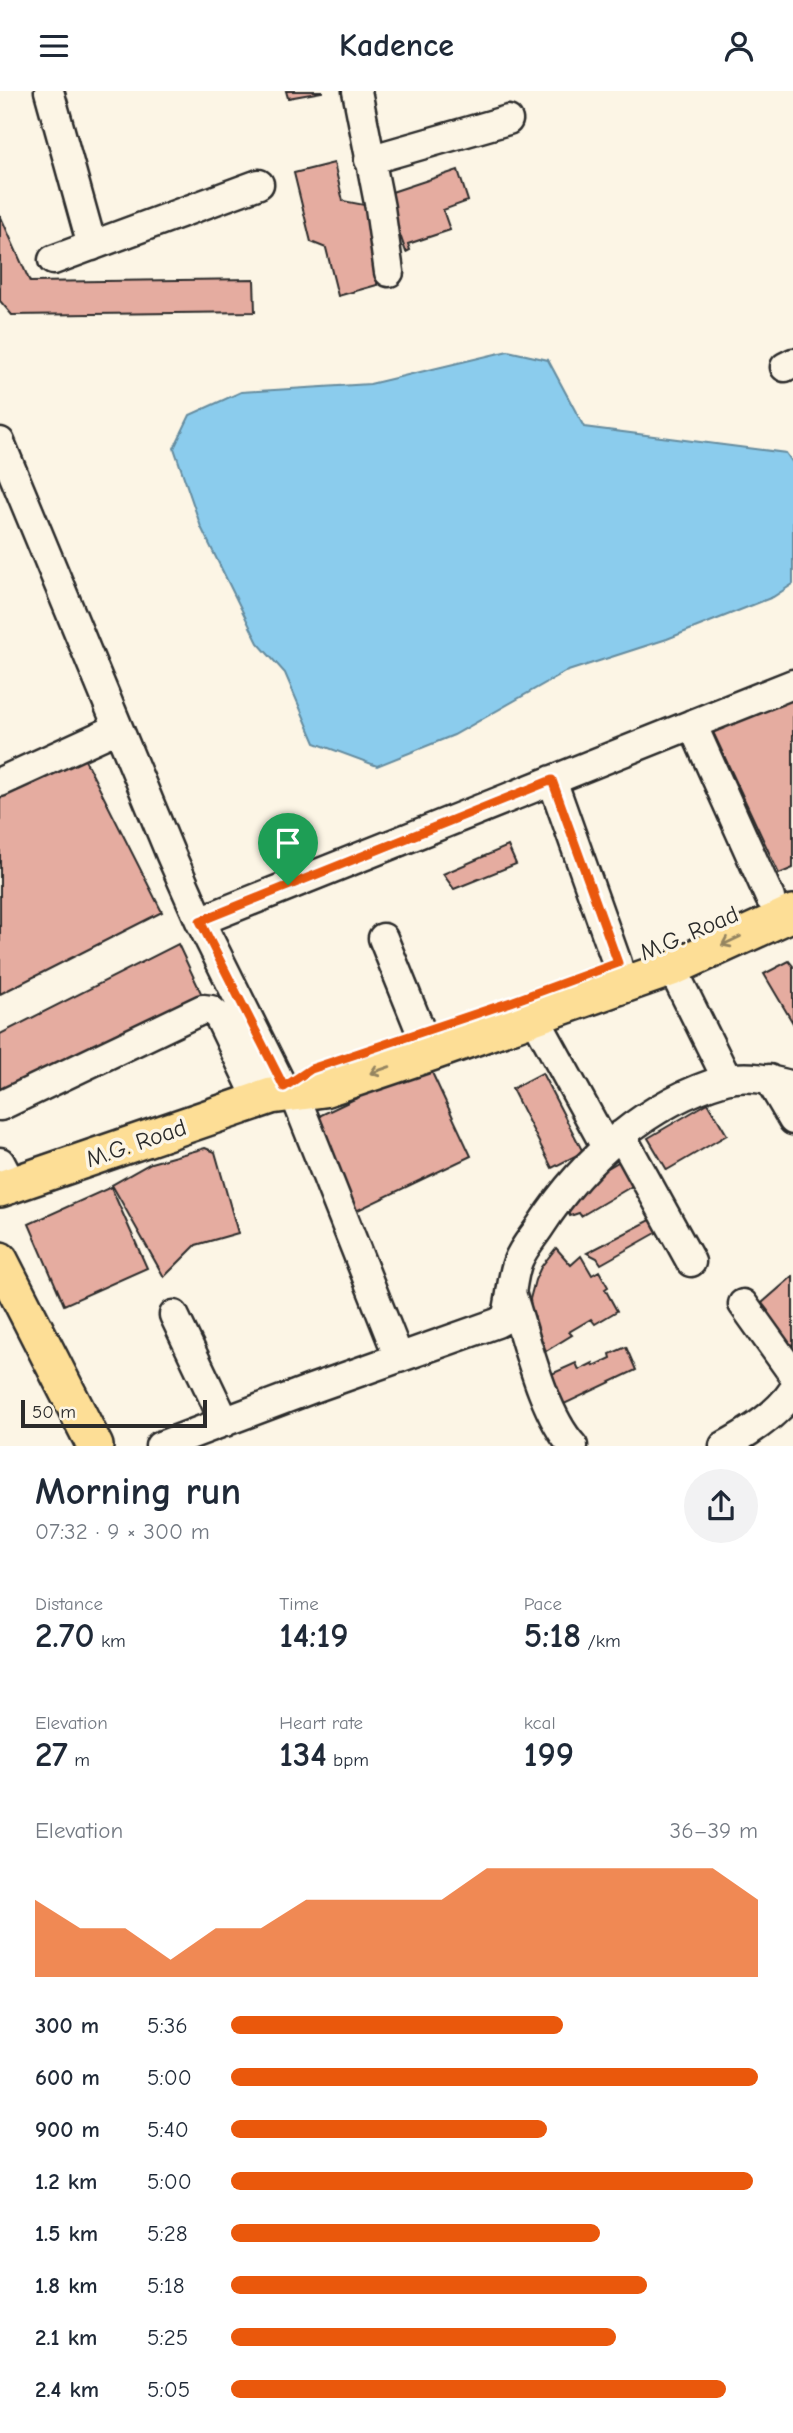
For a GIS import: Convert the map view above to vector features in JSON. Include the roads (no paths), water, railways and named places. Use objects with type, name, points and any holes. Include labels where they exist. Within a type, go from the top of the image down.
[{"type":"main road","name":"M.G. Road","points":[[277,1094],[311,1069],[618,963],[785,900]]},
{"type":"main road","name":"M.G. Road","points":[[4,1179],[277,1094],[324,1089],[672,968],[785,900]]},
{"type":"main road","points":[[0,1260],[95,1446]]},
{"type":"street","points":[[48,91],[92,246]]},
{"type":"street","points":[[357,91],[380,208],[389,272]]},
{"type":"street","points":[[369,160],[508,120]]},
{"type":"street","points":[[53,260],[258,184]]},
{"type":"street","points":[[0,442],[200,921],[399,1358]]},
{"type":"street","points":[[200,921],[793,684]]},
{"type":"street","points":[[692,724],[785,900]]},
{"type":"street","points":[[0,782],[118,728]]},
{"type":"street","points":[[552,780],[618,963]]},
{"type":"street","points":[[383,938],[421,1033]]},
{"type":"street","points":[[672,968],[727,1079]]},
{"type":"street","points":[[0,1106],[203,1009],[211,1010],[219,1017],[277,1094]]},
{"type":"street","points":[[534,1016],[691,1262]]},
{"type":"street","points":[[160,1446],[506,1318],[518,1259],[549,1213],[613,1141],[639,1120],[727,1079],[781,1082],[793,1121]]},
{"type":"street","points":[[510,1290],[546,1401],[573,1446]]},
{"type":"street","points":[[743,1304],[793,1374]]},
{"type":"street","points":[[174,1315],[225,1422]]},
{"type":"street","points":[[724,1446],[785,1403],[793,1391]]},
{"type":"water","points":[[508,351],[548,360],[584,427],[786,453],[793,463],[793,584],[773,597],[667,639],[565,672],[454,735],[377,766],[315,743],[285,673],[258,643],[201,527],[174,448],[190,415],[241,392],[370,384]]}]
